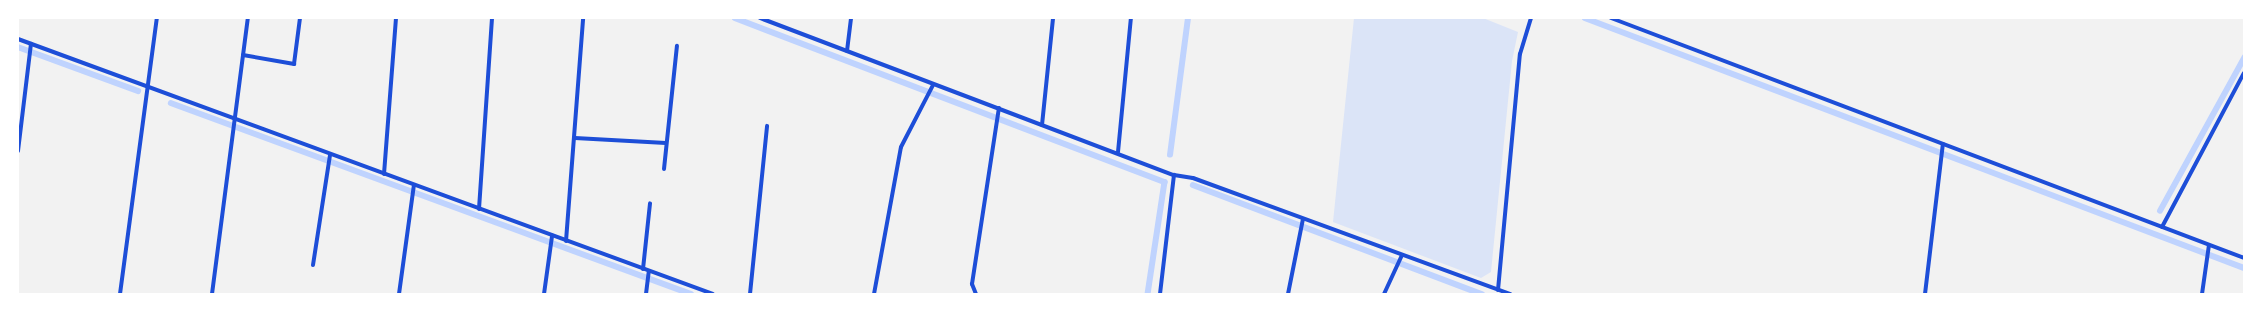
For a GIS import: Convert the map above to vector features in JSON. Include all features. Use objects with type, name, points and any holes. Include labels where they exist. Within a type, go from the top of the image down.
[{"type":"street","points":[[120,294],[157,18]]},
{"type":"street","points":[[212,294],[248,18]]},
{"type":"street","points":[[243,55],[294,64],[300,18]]},
{"type":"street","points":[[384,174],[396,18]]},
{"type":"street","points":[[478,209],[492,18]]},
{"type":"street","points":[[566,241],[583,18]]},
{"type":"street","points":[[760,18],[933,86],[1118,152],[1174,175],[1193,178],[1401,257],[1510,294]]},
{"type":"street","points":[[847,51],[851,18]]},
{"type":"street","points":[[1042,126],[1053,18]]},
{"type":"street","points":[[1118,152],[1131,18]]},
{"type":"street","points":[[1498,290],[1520,54],[1531,18]]},
{"type":"street","points":[[1611,18],[1942,146],[2244,258]]},
{"type":"street","points":[[18,39],[235,121],[478,209],[551,238],[566,241],[643,269],[649,273],[713,294]]},
{"type":"street","points":[[18,151],[31,45]]},
{"type":"street","points":[[664,169],[677,46]]},
{"type":"street","points":[[2162,227],[2244,73]]},
{"type":"street","points":[[874,294],[901,147],[933,86]]},
{"type":"street","points":[[18,106],[24,106]]},
{"type":"street","points":[[976,294],[972,284],[999,110]]},
{"type":"street","points":[[750,294],[760,222],[757,206],[767,126]]},
{"type":"street","points":[[575,138],[666,143]]},
{"type":"street","points":[[1925,294],[1942,146]]},
{"type":"street","points":[[313,265],[327,166],[330,156]]},
{"type":"street","points":[[1160,294],[1174,175]]},
{"type":"street","points":[[399,294],[414,187]]},
{"type":"street","points":[[643,269],[650,204]]},
{"type":"street","points":[[1288,294],[1303,221]]},
{"type":"street","points":[[544,294],[551,238]]},
{"type":"street","points":[[2202,294],[2206,260],[2210,245]]},
{"type":"street","points":[[1384,294],[1401,257]]},
{"type":"street","points":[[646,294],[649,273]]},
{"type":"shaded area","points":[[1354,18],[1483,18],[1518,32],[1512,61],[1491,272],[1481,278],[1333,222]]},
{"type":"waterway","points":[[735,18],[1165,182],[1148,294]]},
{"type":"waterway","points":[[1170,155],[1188,18]]},
{"type":"waterway","points":[[1585,18],[2244,268]]},
{"type":"waterway","points":[[18,47],[138,91]]},
{"type":"waterway","points":[[2160,211],[2244,58]]},
{"type":"waterway","points":[[171,103],[691,294]]},
{"type":"waterway","points":[[1193,185],[1482,294]]}]
